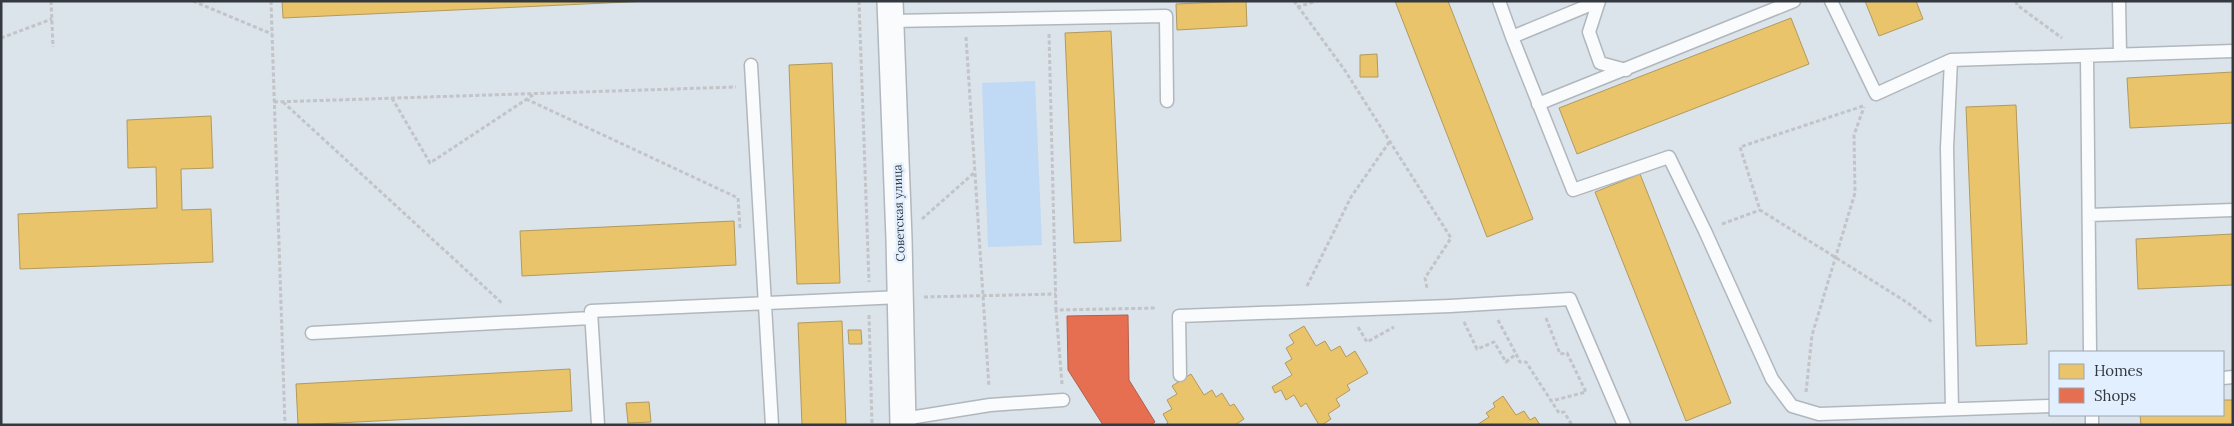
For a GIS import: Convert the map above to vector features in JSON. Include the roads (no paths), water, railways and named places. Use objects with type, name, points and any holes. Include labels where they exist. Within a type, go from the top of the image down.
[{"type":"street","name":"Советская улица","points":[[890,11],[900,239],[903,422]]},
{"type":"lane","points":[[1499,1],[1573,190],[1669,157],[1705,231],[1772,379],[1792,406],[1819,414],[2049,406]]},
{"type":"lane","points":[[1512,37],[1599,1],[1589,32],[1600,63],[1626,70]]},
{"type":"lane","points":[[1538,104],[1794,1]]},
{"type":"lane","points":[[1831,1],[1876,94],[1951,60],[2233,51]]},
{"type":"lane","points":[[2119,1],[2120,54]]},
{"type":"lane","points":[[890,11],[964,19],[1166,16],[1167,101]]},
{"type":"lane","points":[[2087,56],[2090,351]]},
{"type":"lane","points":[[1951,60],[1948,148],[1952,410]]},
{"type":"lane","points":[[751,65],[772,425]]},
{"type":"lane","points":[[2089,215],[2233,210]]},
{"type":"lane","points":[[598,425],[591,311],[901,297]]},
{"type":"lane","points":[[1180,375],[1179,316],[1450,306],[1570,299],[1624,425]]},
{"type":"lane","points":[[312,332],[591,318]]},
{"type":"lane","points":[[903,422],[990,404],[1063,400]]}]
